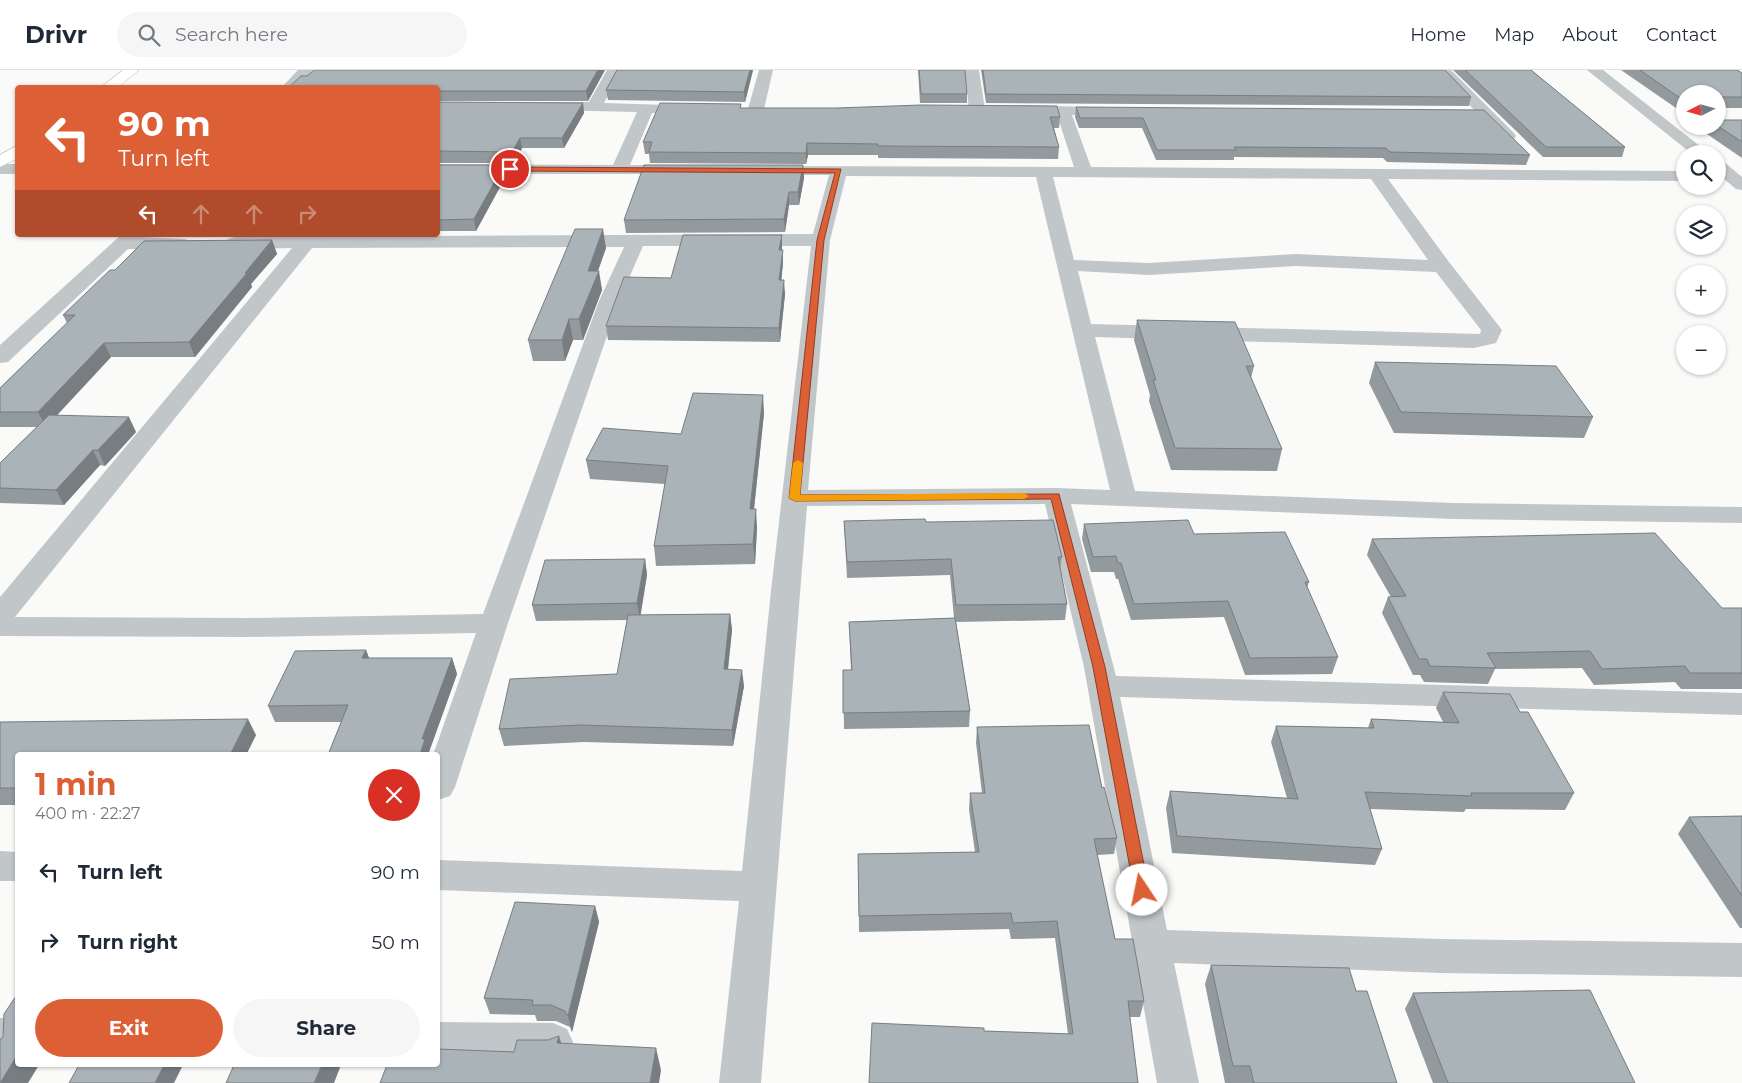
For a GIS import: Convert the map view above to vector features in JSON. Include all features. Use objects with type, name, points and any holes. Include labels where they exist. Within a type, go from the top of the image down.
[{"type":"street","points":[[111,85],[132,70]]},
{"type":"street","points":[[291,85],[306,70]]},
{"type":"street","points":[[594,107],[614,70]]},
{"type":"street","points":[[756,110],[766,70]]},
{"type":"street","points":[[972,70],[977,110]]},
{"type":"street","points":[[1443,70],[1520,148]]},
{"type":"street","points":[[1594,70],[1690,145]]},
{"type":"street","points":[[537,106],[708,109]]},
{"type":"street","points":[[620,170],[647,108]]},
{"type":"street","points":[[737,109],[776,110]]},
{"type":"street","points":[[958,110],[1129,110]]},
{"type":"street","points":[[1063,110],[1084,172]]},
{"type":"street","points":[[1466,113],[1485,113]]},
{"type":"street","points":[[0,162],[15,152]]},
{"type":"street","points":[[1534,162],[1549,176]]},
{"type":"street","points":[[0,169],[15,169]]},
{"type":"street","points":[[440,169],[699,170]]},
{"type":"street","points":[[749,170],[1676,176]]},
{"type":"street","points":[[740,1083],[820,240],[839,171]]},
{"type":"street","points":[[1043,172],[1124,498]]},
{"type":"street","points":[[1083,330],[1474,342],[1489,339],[1492,330],[1442,266],[1376,174]]},
{"type":"street","points":[[0,357],[128,239],[201,243]]},
{"type":"street","points":[[440,781],[494,623],[609,301],[636,240]]},
{"type":"street","points":[[220,243],[820,240]]},
{"type":"street","points":[[0,616],[306,243]]},
{"type":"street","points":[[1066,265],[1149,269],[1296,260],[1442,266]]},
{"type":"street","points":[[795,498],[1056,496],[1454,510],[1742,515]]},
{"type":"street","points":[[1056,496],[1103,686],[1178,1083]]},
{"type":"street","points":[[0,626],[357,628],[494,623]]},
{"type":"street","points":[[1103,686],[1396,692],[1742,704]]},
{"type":"street","points":[[0,866],[15,867]]},
{"type":"street","points":[[440,875],[758,887]]},
{"type":"street","points":[[1152,946],[1440,956],[1742,960]]},
{"type":"street","points":[[0,1037],[15,1037]]},
{"type":"street","points":[[440,1041],[555,1042]]},
{"type":"building","points":[[314,70],[598,70],[586,91],[440,91],[440,85],[291,85],[301,76],[307,76]]},
{"type":"building","points":[[617,70],[750,70],[744,92],[606,90]]},
{"type":"building","points":[[919,70],[965,70],[967,94],[921,94]]},
{"type":"building","points":[[983,70],[1445,70],[1471,97],[986,94]]},
{"type":"building","points":[[1465,70],[1531,70],[1625,147],[1546,147]]},
{"type":"building","points":[[1640,70],[1737,70],[1742,73],[1742,97],[1726,97],[1726,85],[1676,85],[1676,95]]},
{"type":"building","points":[[440,102],[583,103],[562,138],[520,138],[512,152],[440,151]]},
{"type":"building","points":[[660,103],[741,104],[740,108],[836,108],[921,105],[1057,106],[1060,117],[1050,117],[1059,147],[878,146],[878,144],[807,143],[806,153],[649,152],[652,142],[643,142]]},
{"type":"building","points":[[1076,107],[1484,110],[1530,155],[1390,152],[1386,148],[1234,147],[1236,150],[1157,150],[1143,118],[1080,118]]},
{"type":"building","points":[[1726,120],[1742,120],[1742,142],[1726,131]]},
{"type":"building","points":[[440,165],[504,165],[474,219],[440,220]]},
{"type":"building","points":[[644,165],[803,165],[798,192],[789,192],[784,219],[624,220]]},
{"type":"building","points":[[575,229],[603,229],[588,271],[599,271],[579,319],[569,319],[562,340],[528,340]]},
{"type":"building","points":[[683,235],[782,235],[779,250],[783,250],[779,280],[784,280],[779,328],[606,326],[624,277],[671,278]]},
{"type":"building","points":[[272,240],[189,342],[104,343],[38,412],[0,412],[0,388],[75,315],[63,315],[110,270],[115,270],[144,241]]},
{"type":"building","points":[[1137,320],[1235,322],[1254,366],[1246,366],[1282,449],[1175,448],[1153,380],[1156,380]]},
{"type":"building","points":[[1375,362],[1556,366],[1593,417],[1401,412]]},
{"type":"building","points":[[693,393],[763,395],[750,509],[756,509],[753,544],[654,546],[668,466],[586,460],[603,428],[681,434]]},
{"type":"building","points":[[49,415],[129,417],[98,450],[93,450],[56,490],[0,488],[0,463]]},
{"type":"building","points":[[925,519],[926,522],[1053,520],[1062,557],[1058,557],[1067,604],[956,605],[951,559],[847,562],[844,521]]},
{"type":"building","points":[[1188,520],[1194,534],[1285,532],[1309,582],[1305,582],[1338,657],[1250,658],[1228,601],[1134,604],[1121,563],[1118,563],[1116,556],[1093,557],[1084,524]]},
{"type":"building","points":[[1655,533],[1722,608],[1742,608],[1742,673],[1690,673],[1685,666],[1602,669],[1590,651],[1487,653],[1496,668],[1430,666],[1427,659],[1419,659],[1388,597],[1406,596],[1372,539]]},
{"type":"building","points":[[645,559],[637,603],[532,605],[545,560]]},
{"type":"building","points":[[730,614],[724,669],[742,670],[732,730],[580,725],[499,729],[510,679],[617,674],[628,615]]},
{"type":"building","points":[[955,618],[970,711],[843,713],[843,670],[852,670],[849,622]]},
{"type":"building","points":[[366,650],[362,658],[452,658],[422,739],[425,739],[421,752],[329,752],[348,705],[268,706],[295,651]]},
{"type":"building","points":[[1443,692],[1510,694],[1520,712],[1528,712],[1574,793],[1471,793],[1472,796],[1365,792],[1382,849],[1177,836],[1170,791],[1298,799],[1276,726],[1374,728],[1371,719],[1459,723]]},
{"type":"building","points":[[248,719],[232,752],[15,752],[15,788],[0,788],[0,722]]},
{"type":"building","points":[[1089,725],[1102,788],[1104,787],[1117,838],[1094,839],[1115,939],[1133,939],[1144,1001],[1128,1001],[1138,1083],[869,1083],[872,1023],[984,1028],[984,1031],[1073,1034],[1057,921],[1013,923],[1011,913],[859,916],[858,854],[979,852],[970,793],[985,793],[977,727]]},
{"type":"building","points":[[1742,816],[1742,896],[1689,817]]},
{"type":"building","points":[[515,902],[595,906],[568,1016],[565,1011],[551,1005],[532,1005],[533,1000],[484,998]]},
{"type":"building","points":[[1211,965],[1349,968],[1356,991],[1367,991],[1397,1083],[1254,1083],[1250,1066],[1233,1066]]},
{"type":"building","points":[[1590,990],[1635,1083],[1448,1083],[1413,993]]},
{"type":"building","points":[[15,998],[15,1059],[0,1083],[0,1039],[3,1037],[4,1014]]},
{"type":"building","points":[[559,1036],[557,1043],[656,1048],[650,1083],[380,1083],[386,1067],[440,1067],[440,1049],[514,1052],[517,1040],[548,1040]]},
{"type":"building","points":[[78,1067],[163,1067],[155,1083],[69,1083]]},
{"type":"building","points":[[233,1067],[321,1067],[314,1083],[226,1083]]},
{"type":"slow traffic","points":[[798,463],[795,498],[1024,496]]},
{"type":"route","points":[[510,169],[839,171],[820,240],[795,498],[1056,496],[1099,667],[1142,890]]}]
